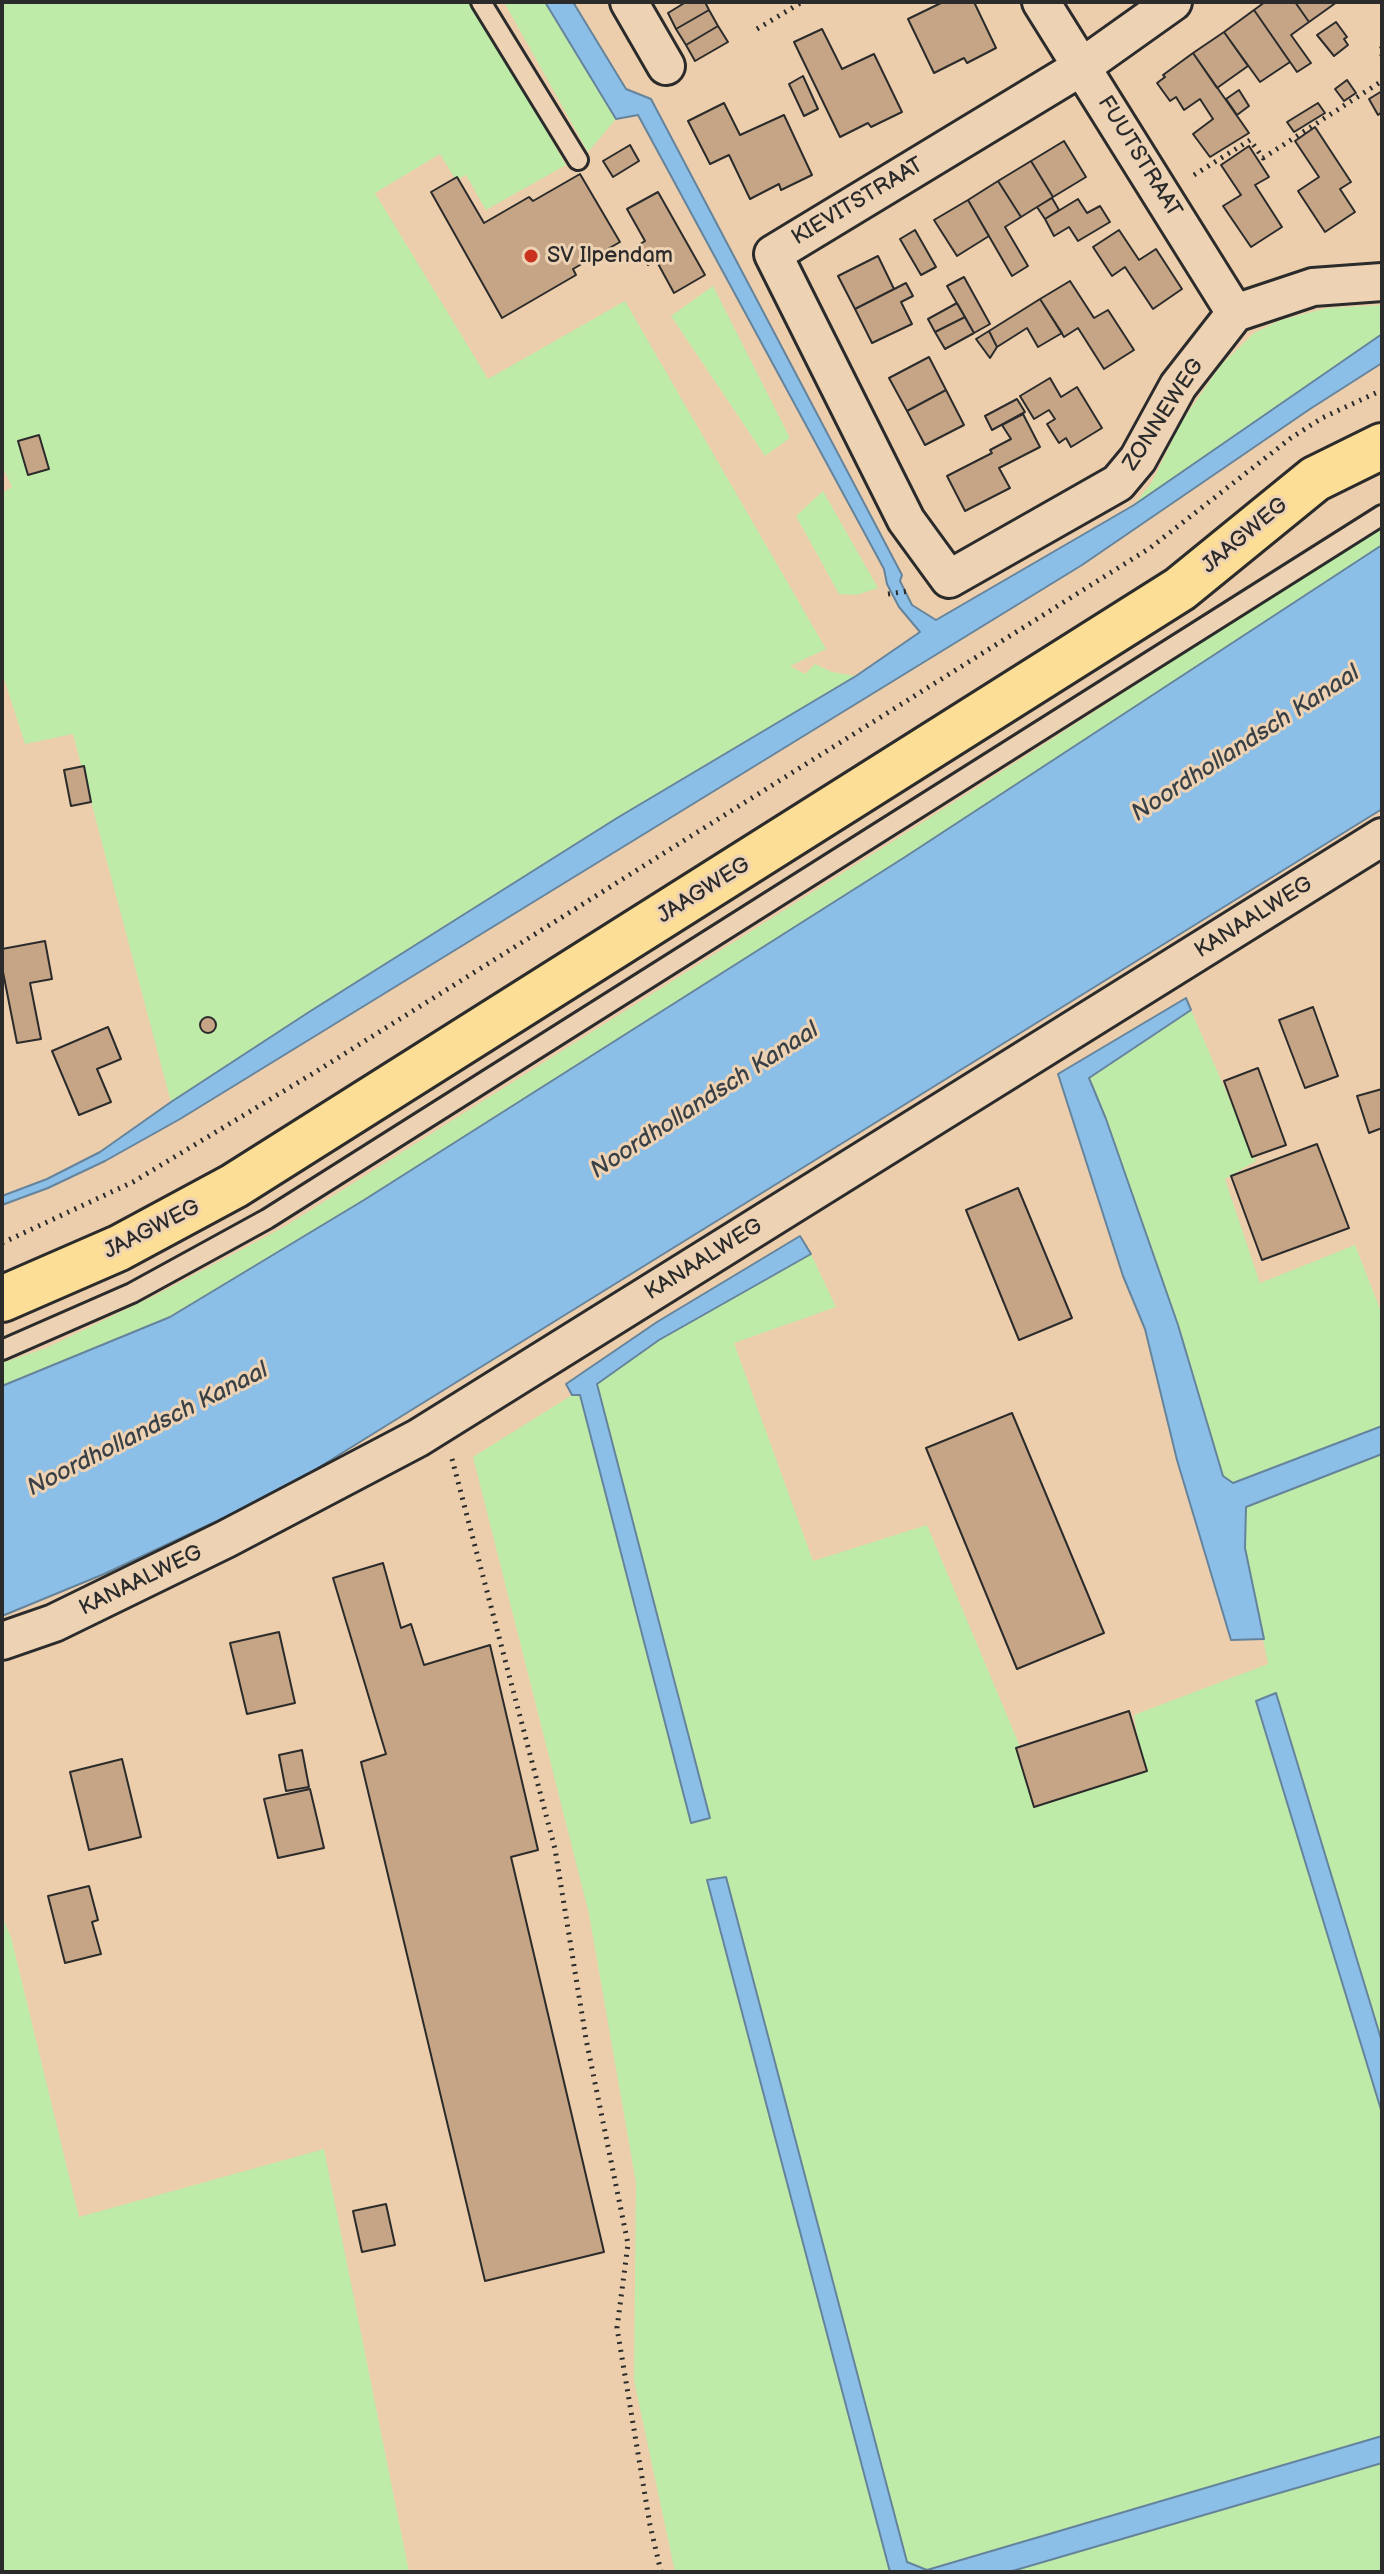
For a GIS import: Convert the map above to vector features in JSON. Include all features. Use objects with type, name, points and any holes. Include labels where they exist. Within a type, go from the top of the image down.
[{"type":"main road","name":"JAAGWEG","points":[[2,1299],[119,1248],[234,1186],[1154,605],[1192,579],[1315,479],[1382,446]]},
{"type":"street","points":[[629,2],[666,66]]},
{"type":"street","name":"FUUTSTRAAT","points":[[1041,2],[1235,313]]},
{"type":"street","name":"KIEVITSTRAAT","points":[[949,579],[906,520],[773,254],[1083,66],[1173,2]]},
{"type":"street","points":[[1235,313],[1313,287],[1382,282]]},
{"type":"street","name":"ZONNEWEG","points":[[949,579],[1118,483],[1138,459],[1178,386],[1235,313]]},
{"type":"street","name":"KANAALWEG","points":[[2,1641],[54,1623],[226,1539],[442,1423],[1382,837]]},
{"type":"lane","points":[[481,2],[578,160]]},
{"type":"lane","points":[[2,1350],[132,1293],[267,1219],[1382,515]]},
{"type":"path","points":[[757,29],[802,2]]},
{"type":"path","points":[[1382,48],[1379,50],[1382,55]]},
{"type":"path","points":[[1162,195],[1250,140],[1263,158],[1382,81]]},
{"type":"path","points":[[2,1243],[133,1182],[317,1071],[1150,548],[1291,438],[1322,418],[1382,390]]},
{"type":"path","points":[[888,594],[910,590]]},
{"type":"path","points":[[442,1423],[555,1849],[586,2039],[628,2244],[617,2328],[650,2525],[661,2572]]},
{"type":"green space","points":[[2,2],[474,2],[520,75],[516,78],[566,165],[486,210],[466,175],[456,180],[440,154],[375,193],[488,379],[625,301],[826,649],[790,666],[805,674],[815,664],[832,672],[856,676],[309,1012],[171,1102],[73,734],[25,744],[2,672],[2,493],[12,487],[2,466]]},
{"type":"green space","points":[[504,2],[545,2],[616,119],[588,152]]},
{"type":"green space","points":[[713,286],[790,438],[765,456],[671,316]]},
{"type":"green space","points":[[1382,305],[1382,334],[1134,505],[1152,482],[1182,421],[1221,365],[1254,333],[1281,320],[1327,308]]},
{"type":"green space","points":[[823,491],[878,588],[856,595],[839,594],[796,516]]},
{"type":"green space","points":[[1382,526],[1382,545],[905,857],[364,1200],[171,1317],[2,1386],[2,1363],[46,1348],[156,1295],[284,1227],[928,819]]},
{"type":"green space","points":[[1191,1010],[1256,1161],[1225,1179],[1260,1283],[1355,1245],[1382,1314],[1382,1426],[1232,1483],[1223,1476],[1178,1325],[1089,1078]]},
{"type":"green space","points":[[811,1254],[836,1307],[734,1343],[813,1561],[927,1525],[1024,1756],[1139,1749],[1134,1715],[1268,1664],[1245,1548],[1246,1507],[1382,1454],[1382,2042],[1276,1694],[1256,1701],[1382,2113],[1382,2436],[927,2570],[907,2562],[726,1878],[707,1880],[890,2572],[675,2572],[634,2380],[636,2183],[589,1914],[473,1457],[572,1395],[580,1395],[691,1823],[710,1819],[597,1384],[659,1340]]},
{"type":"green space","points":[[2,1916],[11,1937],[79,2217],[324,2149],[409,2572],[2,2572]]},
{"type":"green space","points":[[1382,2463],[1382,2572],[1009,2572]]},
{"type":"water","points":[[545,2],[573,2],[626,89],[651,99],[902,575],[900,581],[912,605],[936,620],[1134,505],[1382,334],[1382,363],[1082,565],[180,1119],[105,1161],[48,1188],[2,1205],[2,1196],[47,1179],[100,1152],[309,1012],[617,818],[856,676],[920,632],[899,607],[887,584],[884,569],[638,115],[616,119]]},
{"type":"water","name":"Noordhollandsch Kanaal","points":[[1382,545],[1382,809],[279,1492],[104,1574],[2,1616],[2,1386],[170,1317],[364,1200],[905,857]]},
{"type":"water","points":[[1186,998],[1191,1010],[1089,1078],[1178,1325],[1223,1476],[1233,1483],[1382,1426],[1382,1454],[1246,1507],[1245,1548],[1264,1639],[1231,1640],[1177,1460],[1145,1329],[1123,1276],[1058,1074]]},
{"type":"water","points":[[800,1236],[811,1254],[659,1340],[597,1384],[710,1818],[691,1823],[580,1395],[572,1395],[566,1384],[657,1322]]},
{"type":"water","points":[[1276,1693],[1382,2042],[1382,2113],[1256,1701]]},
{"type":"water","points":[[726,1877],[907,2562],[927,2570],[1382,2436],[1382,2463],[1009,2572],[890,2572],[707,1880]]},
{"type":"building","points":[[686,2],[705,2],[709,10],[676,29],[668,13]]},
{"type":"building","points":[[943,2],[974,2],[996,48],[967,63],[964,58],[934,73],[908,19]]},
{"type":"building","points":[[1265,2],[1295,2],[1309,22],[1291,35],[1311,63],[1297,72],[1254,10]]},
{"type":"building","points":[[1295,2],[1337,2],[1309,22]]},
{"type":"building","points":[[709,10],[718,26],[686,45],[676,29]]},
{"type":"building","points":[[1254,10],[1290,62],[1260,82],[1224,32]]},
{"type":"building","points":[[1336,22],[1347,37],[1344,39],[1348,45],[1334,56],[1317,35]]},
{"type":"building","points":[[718,26],[728,42],[695,61],[686,45]]},
{"type":"building","points":[[822,29],[842,69],[874,54],[902,112],[871,127],[868,123],[840,137],[794,42]]},
{"type":"building","points":[[1224,32],[1248,66],[1217,88],[1193,53]]},
{"type":"building","points":[[1193,53],[1249,133],[1210,157],[1193,134],[1213,119],[1200,99],[1184,110],[1176,97],[1170,101],[1157,83]]},
{"type":"building","points":[[803,76],[818,109],[804,116],[789,84]]},
{"type":"building","points":[[1347,80],[1356,93],[1344,101],[1335,89]]},
{"type":"building","points":[[1239,90],[1249,106],[1237,115],[1226,99]]},
{"type":"building","points":[[1382,91],[1382,112],[1378,115],[1369,99]]},
{"type":"building","points":[[724,103],[740,135],[784,115],[812,175],[781,190],[779,184],[750,199],[729,155],[710,164],[688,121]]},
{"type":"building","points":[[1318,103],[1325,113],[1294,132],[1287,122]]},
{"type":"building","points":[[1315,127],[1351,182],[1340,189],[1355,212],[1325,232],[1298,191],[1319,177],[1295,141]]},
{"type":"building","points":[[1064,141],[1086,177],[1053,197],[1031,161]]},
{"type":"building","points":[[630,145],[639,161],[613,177],[603,161]]},
{"type":"building","points":[[1249,146],[1269,177],[1255,185],[1282,227],[1251,247],[1223,206],[1241,195],[1221,165]]},
{"type":"building","points":[[1031,161],[1053,197],[1021,217],[998,181]]},
{"type":"building","name":"SV Ilpendam","points":[[580,174],[620,242],[573,269],[576,275],[502,318],[431,192],[457,177],[484,223],[529,197],[533,201]]},
{"type":"building","points":[[998,181],[1021,217],[1005,227],[1028,266],[1012,276],[968,200]]},
{"type":"building","points":[[658,192],[705,275],[674,293],[656,260],[648,265],[637,246],[645,241],[627,209]]},
{"type":"building","points":[[1052,198],[1059,210],[1045,219],[1037,207]]},
{"type":"building","points":[[1078,199],[1087,213],[1100,206],[1110,222],[1078,241],[1069,227],[1054,236],[1045,219]]},
{"type":"building","points":[[968,200],[989,236],[957,256],[934,220]]},
{"type":"building","points":[[915,230],[936,267],[921,275],[900,239]]},
{"type":"building","points":[[1119,230],[1139,260],[1156,249],[1182,289],[1153,309],[1125,267],[1112,276],[1093,247]]},
{"type":"building","points":[[878,256],[894,289],[855,309],[838,276]]},
{"type":"building","points":[[964,277],[990,324],[974,333],[947,286]]},
{"type":"building","points":[[1070,281],[1094,318],[1108,310],[1134,350],[1104,369],[1078,328],[1064,337],[1040,299]]},
{"type":"building","points":[[906,283],[913,296],[901,302],[912,324],[872,343],[855,309]]},
{"type":"building","points":[[1040,299],[1062,333],[1038,347],[1027,328],[997,347],[989,331]]},
{"type":"building","points":[[957,303],[965,317],[935,332],[928,319]]},
{"type":"building","points":[[965,317],[974,333],[945,349],[935,332]]},
{"type":"building","points":[[989,331],[997,347],[990,358],[976,339]]},
{"type":"building","points":[[929,357],[946,390],[907,411],[889,378]]},
{"type":"building","points":[[1050,378],[1061,397],[1077,387],[1102,428],[1071,447],[1066,438],[1059,443],[1047,424],[1055,419],[1049,410],[1034,419],[1020,396]]},
{"type":"building","points":[[946,390],[964,425],[925,445],[907,411]]},
{"type":"building","points":[[1017,399],[1025,412],[992,430],[985,416]]},
{"type":"building","points":[[1023,414],[1040,447],[999,468],[1010,488],[965,511],[947,476],[992,453],[990,450],[1011,439],[1002,425]]},
{"type":"building","points":[[39,435],[49,469],[28,475],[18,441]]},
{"type":"building","points":[[84,766],[91,802],[71,806],[64,770]]},
{"type":"building","points":[[45,941],[52,979],[30,983],[41,1039],[17,1043],[2,967],[2,949]]},
{"type":"building","points":[[1313,1007],[1338,1076],[1305,1088],[1279,1020]]},
{"type":"building","points":[[205,1017],[211,1017],[216,1025],[214,1031],[205,1033],[200,1028],[200,1022]]},
{"type":"building","points":[[108,1027],[121,1059],[97,1069],[111,1102],[79,1115],[52,1051]]},
{"type":"building","points":[[1258,1068],[1286,1145],[1252,1157],[1224,1081]]},
{"type":"building","points":[[1382,1089],[1382,1128],[1369,1133],[1357,1096]]},
{"type":"building","points":[[1317,1144],[1349,1228],[1262,1260],[1231,1176]]},
{"type":"building","points":[[1018,1188],[1072,1318],[1019,1340],[966,1210]]},
{"type":"building","points":[[1012,1413],[1104,1633],[1017,1669],[926,1448]]},
{"type":"building","points":[[383,1563],[401,1628],[411,1624],[424,1665],[490,1645],[538,1850],[511,1857],[604,2252],[485,2281],[361,1762],[386,1754],[333,1578]]},
{"type":"building","points":[[279,1632],[295,1703],[247,1714],[230,1643]]},
{"type":"building","points":[[1129,1711],[1147,1771],[1034,1807],[1016,1748]]},
{"type":"building","points":[[302,1750],[309,1787],[286,1791],[279,1755]]},
{"type":"building","points":[[122,1759],[141,1837],[89,1850],[70,1772]]},
{"type":"building","points":[[310,1789],[324,1848],[278,1858],[264,1799]]},
{"type":"building","points":[[89,1886],[98,1920],[92,1922],[101,1954],[65,1963],[48,1896]]},
{"type":"building","points":[[386,2204],[395,2245],[362,2252],[353,2211]]},
{"type":"place","name":"SV Ilpendam","points":[[531,256]]}]
